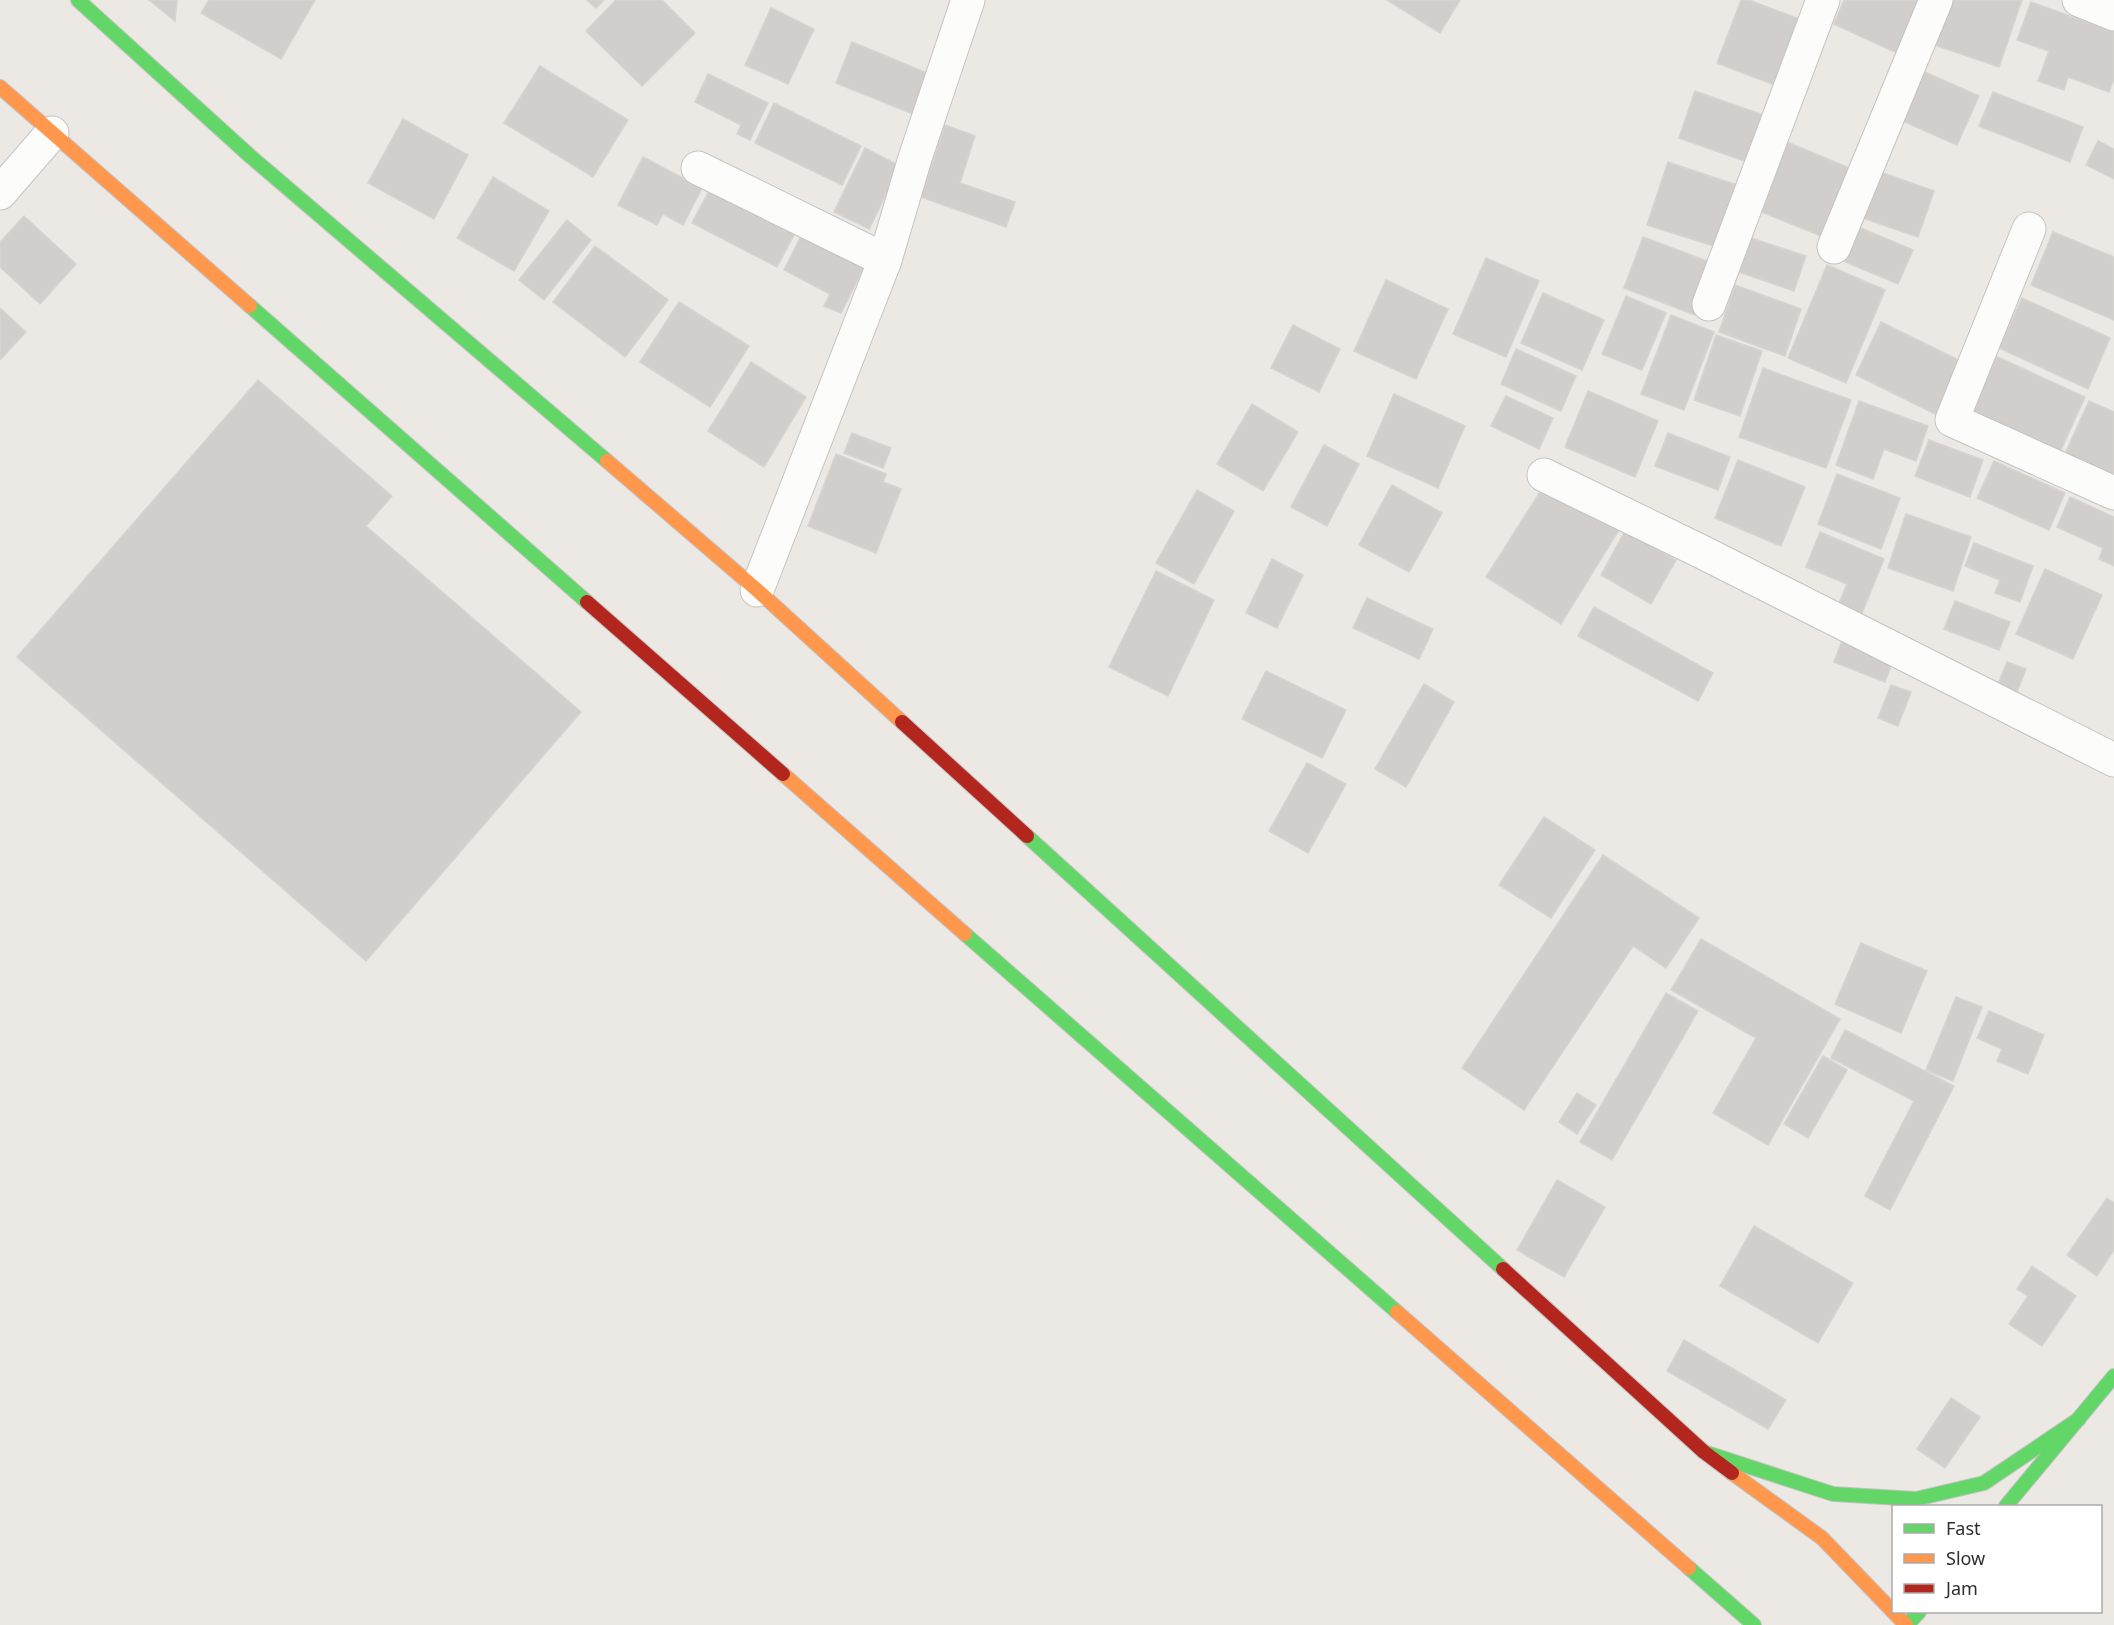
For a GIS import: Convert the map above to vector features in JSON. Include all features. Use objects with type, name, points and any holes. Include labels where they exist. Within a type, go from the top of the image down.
[{"type":"street","points":[[78,0],[250,156],[757,590],[1704,1452],[1822,1538],[1892,1610]]},
{"type":"street","points":[[757,590],[885,260],[915,158],[968,0]]},
{"type":"street","points":[[1709,304],[1823,0]]},
{"type":"street","points":[[1834,246],[1936,0]]},
{"type":"street","points":[[2079,0],[2114,14]]},
{"type":"street","points":[[0,87],[1755,1625]]},
{"type":"street","points":[[0,193],[52,133]]},
{"type":"street","points":[[698,168],[885,260]]},
{"type":"street","points":[[2029,229],[1952,420],[2114,493]]},
{"type":"street","points":[[1544,475],[2114,760]]},
{"type":"street","points":[[2008,1505],[2114,1376]]},
{"type":"street","points":[[1704,1452],[1833,1494],[1916,1499],[1984,1483],[2079,1419]]},
{"type":"street","points":[[1895,1613],[1907,1625],[1917,1613]]},
{"type":"building","points":[[149,0],[177,0],[175,21]]},
{"type":"building","points":[[209,0],[315,0],[281,59],[201,13]]},
{"type":"building","points":[[587,0],[604,0],[596,8]]},
{"type":"building","points":[[616,0],[662,0],[695,33],[642,86],[586,31]]},
{"type":"building","points":[[1387,0],[1460,0],[1440,33]]},
{"type":"building","points":[[1741,0],[1749,0],[1802,20],[1777,86],[1717,63]]},
{"type":"building","points":[[1844,0],[1924,0],[1899,54],[1834,24]]},
{"type":"building","points":[[1947,0],[2022,0],[1999,67],[1932,44]]},
{"type":"building","points":[[2031,2],[2114,32],[2114,79],[2109,92],[2068,77],[2064,90],[2038,81],[2049,51],[2017,40]]},
{"type":"building","points":[[771,8],[814,29],[788,84],[745,65]]},
{"type":"building","points":[[852,42],[929,74],[913,114],[836,83]]},
{"type":"building","points":[[540,66],[628,120],[593,177],[504,123]]},
{"type":"building","points":[[1918,69],[1979,96],[1957,145],[1896,118]]},
{"type":"building","points":[[708,74],[768,103],[750,140],[737,134],[741,125],[695,102]]},
{"type":"building","points":[[1695,91],[1766,116],[1750,163],[1679,138]]},
{"type":"building","points":[[1993,92],[2083,127],[2070,162],[1979,126]]},
{"type":"building","points":[[774,103],[861,146],[842,185],[755,143]]},
{"type":"building","points":[[403,119],[468,155],[434,219],[368,183]]},
{"type":"building","points":[[945,125],[975,136],[960,183],[1015,202],[1006,227],[921,197]]},
{"type":"building","points":[[2098,141],[2114,149],[2114,179],[2086,165]]},
{"type":"building","points":[[1787,142],[1859,172],[1831,240],[1759,211]]},
{"type":"building","points":[[865,148],[900,166],[869,229],[834,212]]},
{"type":"building","points":[[643,157],[702,188],[683,225],[663,214],[657,225],[618,205]]},
{"type":"building","points":[[1668,162],[1737,185],[1717,247],[1647,225]]},
{"type":"building","points":[[1875,170],[1934,191],[1918,237],[1860,217]]},
{"type":"building","points":[[493,177],[549,211],[514,271],[457,238]]},
{"type":"building","points":[[710,189],[795,233],[777,267],[692,223]]},
{"type":"building","points":[[24,216],[76,264],[40,304],[0,267],[0,242]]},
{"type":"building","points":[[567,220],[591,240],[544,300],[519,280]]},
{"type":"building","points":[[1856,226],[1913,250],[1898,284],[1841,260]]},
{"type":"building","points":[[2053,232],[2114,257],[2114,320],[2031,285]]},
{"type":"building","points":[[801,236],[864,267],[841,313],[824,306],[830,294],[784,270]]},
{"type":"building","points":[[1643,237],[1715,264],[1695,315],[1624,288]]},
{"type":"building","points":[[1748,237],[1806,256],[1794,291],[1736,271]]},
{"type":"building","points":[[595,246],[668,300],[625,357],[553,302]]},
{"type":"building","points":[[1486,258],[1539,281],[1506,357],[1453,334]]},
{"type":"building","points":[[1827,265],[1885,290],[1846,383],[1788,358]]},
{"type":"building","points":[[1386,280],[1448,309],[1416,379],[1354,351]]},
{"type":"building","points":[[1735,285],[1801,309],[1785,356],[1719,332]]},
{"type":"building","points":[[1543,293],[1604,320],[1582,370],[1521,343]]},
{"type":"building","points":[[1626,296],[1666,313],[1642,370],[1602,354]]},
{"type":"building","points":[[2022,298],[2110,338],[2088,389],[1999,348]]},
{"type":"building","points":[[679,302],[749,346],[710,407],[640,362]]},
{"type":"building","points":[[0,308],[26,332],[0,360]]},
{"type":"building","points":[[1671,315],[1714,332],[1684,410],[1641,394]]},
{"type":"building","points":[[1881,322],[1969,365],[1943,418],[1856,375]]},
{"type":"building","points":[[1293,325],[1340,349],[1319,392],[1271,368]]},
{"type":"building","points":[[1716,335],[1762,351],[1740,416],[1694,400]]},
{"type":"building","points":[[1516,349],[1576,376],[1561,411],[1501,384]]},
{"type":"building","points":[[1991,354],[2085,397],[2055,463],[1961,420]]},
{"type":"building","points":[[751,362],[806,397],[764,467],[708,431]]},
{"type":"building","points":[[1763,368],[1851,400],[1826,468],[1739,437]]},
{"type":"building","points":[[258,380],[392,496],[366,526],[581,712],[366,961],[17,657]]},
{"type":"building","points":[[1588,391],[1658,421],[1635,477],[1565,447]]},
{"type":"building","points":[[1394,394],[1465,426],[1438,488],[1367,456]]},
{"type":"building","points":[[1506,396],[1553,418],[1539,449],[1491,426]]},
{"type":"building","points":[[1859,401],[1928,426],[1916,461],[1884,449],[1873,479],[1836,465]]},
{"type":"building","points":[[2089,401],[2114,412],[2114,490],[2060,465]]},
{"type":"building","points":[[1252,404],[1298,432],[1263,491],[1217,464]]},
{"type":"building","points":[[852,433],[891,448],[883,468],[844,453]]},
{"type":"building","points":[[1668,433],[1730,457],[1718,490],[1655,466]]},
{"type":"building","points":[[1929,440],[1983,460],[1970,497],[1915,476]]},
{"type":"building","points":[[1324,445],[1359,464],[1327,526],[1291,507]]},
{"type":"building","points":[[836,454],[886,474],[883,482],[901,489],[876,553],[808,526]]},
{"type":"building","points":[[1738,460],[1805,487],[1781,546],[1715,518]]},
{"type":"building","points":[[1994,461],[2065,493],[2049,530],[1977,498]]},
{"type":"building","points":[[1837,474],[1900,498],[1881,549],[1818,524]]},
{"type":"building","points":[[1545,484],[1619,530],[1561,624],[1486,577]]},
{"type":"building","points":[[1392,485],[1442,513],[1409,572],[1359,545]]},
{"type":"building","points":[[1197,490],[1234,511],[1194,584],[1156,563]]},
{"type":"building","points":[[2070,497],[2114,517],[2114,566],[2099,559],[2103,548],[2057,527]]},
{"type":"building","points":[[1906,514],[1971,537],[1953,591],[1888,568]]},
{"type":"building","points":[[1625,531],[1676,560],[1651,604],[1601,575]]},
{"type":"building","points":[[1820,532],[1884,559],[1860,618],[1837,608],[1847,584],[1806,567]]},
{"type":"building","points":[[1974,543],[2033,566],[2020,602],[1995,593],[2000,580],[1965,566]]},
{"type":"building","points":[[1272,559],[1303,575],[1277,628],[1246,613]]},
{"type":"building","points":[[2045,569],[2102,595],[2073,659],[2016,634]]},
{"type":"building","points":[[1156,571],[1214,600],[1168,696],[1109,667]]},
{"type":"building","points":[[1367,598],[1433,629],[1419,659],[1353,628]]},
{"type":"building","points":[[1955,601],[2010,622],[1999,650],[1944,629]]},
{"type":"building","points":[[1594,607],[1713,673],[1698,701],[1578,636]]},
{"type":"building","points":[[1843,638],[1894,658],[1885,682],[1834,662]]},
{"type":"building","points":[[2007,662],[2026,669],[2017,692],[1998,684]]},
{"type":"building","points":[[1266,671],[1346,710],[1322,758],[1242,719]]},
{"type":"building","points":[[1424,684],[1454,702],[1406,787],[1375,769]]},
{"type":"building","points":[[1891,685],[1911,692],[1898,726],[1878,718]]},
{"type":"building","points":[[1307,763],[1346,784],[1308,853],[1269,831]]},
{"type":"building","points":[[1544,817],[1595,850],[1551,918],[1499,885]]},
{"type":"building","points":[[1603,855],[1699,918],[1666,968],[1633,946],[1524,1110],[1462,1068]]},
{"type":"building","points":[[1701,939],[1840,1019],[1768,1145],[1713,1113],[1756,1038],[1671,990]]},
{"type":"building","points":[[1861,943],[1927,971],[1901,1033],[1835,1004]]},
{"type":"building","points":[[1666,993],[1698,1011],[1612,1160],[1580,1142]]},
{"type":"building","points":[[1956,997],[1982,1007],[1953,1081],[1926,1070]]},
{"type":"building","points":[[1989,1011],[2044,1035],[2028,1074],[1997,1061],[2002,1049],[1977,1038]]},
{"type":"building","points":[[1845,1030],[1954,1086],[1890,1210],[1865,1196],[1914,1101],[1831,1058]]},
{"type":"building","points":[[1823,1056],[1847,1070],[1808,1138],[1784,1124]]},
{"type":"building","points":[[1577,1093],[1596,1105],[1577,1134],[1559,1122]]},
{"type":"building","points":[[1557,1180],[1605,1207],[1564,1277],[1517,1250]]},
{"type":"building","points":[[2107,1198],[2114,1203],[2114,1250],[2097,1276],[2067,1255]]},
{"type":"building","points":[[1754,1226],[1853,1283],[1818,1343],[1720,1286]]},
{"type":"building","points":[[2032,1266],[2076,1296],[2042,1346],[2009,1324],[2028,1296],[2017,1289]]},
{"type":"building","points":[[1684,1340],[1786,1400],[1768,1429],[1667,1371]]},
{"type":"building","points":[[1951,1398],[1980,1417],[1945,1468],[1917,1449]]},
{"type":"traffic: fast","points":[[78,0],[250,156],[607,461]]},
{"type":"traffic: fast","points":[[250,306],[587,602]]},
{"type":"traffic: fast","points":[[1027,836],[1503,1269]]},
{"type":"traffic: fast","points":[[965,934],[1397,1312]]},
{"type":"traffic: fast","points":[[2007,1505],[2114,1376]]},
{"type":"traffic: fast","points":[[1704,1452],[1833,1494],[1916,1499],[1984,1483],[2079,1419]]},
{"type":"traffic: fast","points":[[1689,1568],[1754,1625]]},
{"type":"traffic: fast","points":[[1907,1625],[1918,1613]]},
{"type":"traffic: slow","points":[[0,87],[250,306]]},
{"type":"traffic: slow","points":[[607,461],[757,590],[902,722]]},
{"type":"traffic: slow","points":[[783,774],[965,934]]},
{"type":"traffic: slow","points":[[1397,1312],[1689,1568]]},
{"type":"traffic: slow","points":[[1732,1473],[1822,1538],[1892,1610]]},
{"type":"traffic: slow","points":[[1894,1613],[1906,1625]]},
{"type":"traffic: jam","points":[[587,602],[783,774]]},
{"type":"traffic: jam","points":[[902,722],[1027,836]]},
{"type":"traffic: jam","points":[[1503,1269],[1704,1452],[1732,1473]]}]
